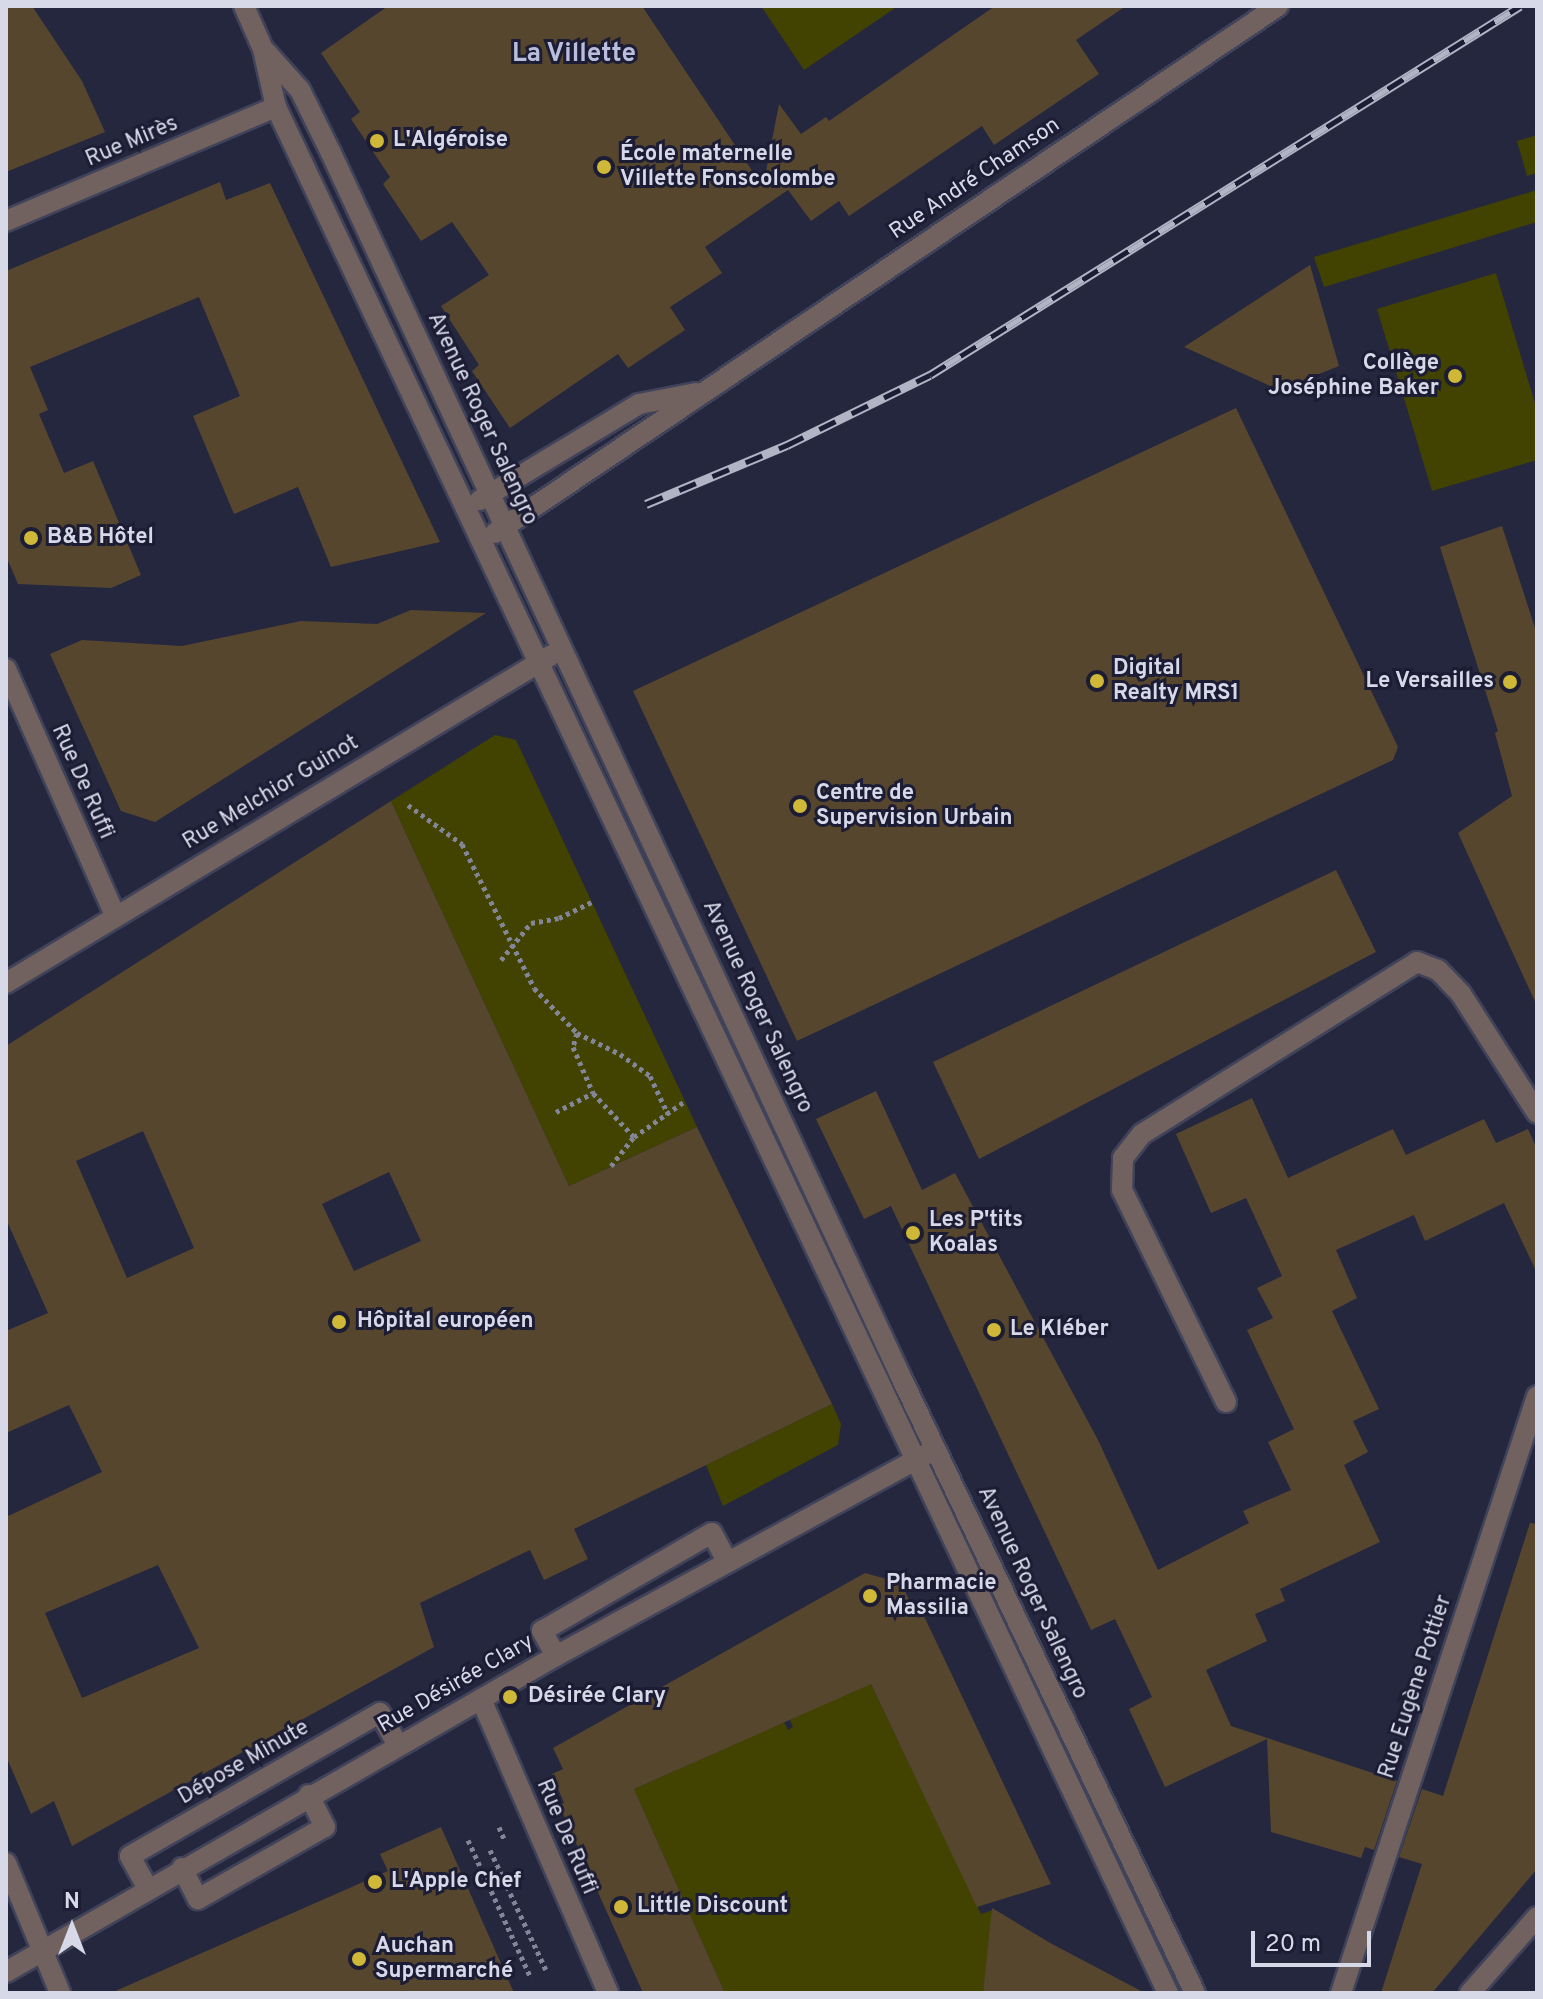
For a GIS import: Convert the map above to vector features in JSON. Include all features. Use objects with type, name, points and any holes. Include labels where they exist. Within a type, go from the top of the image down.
[{"type":"street","name":"Rue André Chamson","points":[[483,540],[1278,6]]},
{"type":"street","name":"Avenue Roger Salengro","points":[[251,9],[276,107],[1168,1993]]},
{"type":"street","name":"Avenue Roger Salengro","points":[[263,49],[300,90],[936,1448],[1195,1993]]},
{"type":"street","name":"Rue Mirès","points":[[6,221],[276,107]]},
{"type":"street","name":"Rue André Chamson","points":[[467,508],[639,404],[700,392]]},
{"type":"street","name":"Rue Melchior Guinot","points":[[6,983],[114,913],[564,649]]},
{"type":"street","name":"Rue De Ruffi","points":[[6,669],[114,913]]},
{"type":"street","points":[[1226,1402],[1122,1190],[1123,1158],[1142,1134],[1417,962],[1438,970],[1461,994],[1537,1113]]},
{"type":"street","name":"Rue Eugène Pottier","points":[[1341,1993],[1537,1396]]},
{"type":"street","name":"Rue Désirée Clary","points":[[6,1972],[309,1795],[936,1448]]},
{"type":"street","points":[[556,1656],[542,1631],[712,1533],[727,1561]]},
{"type":"street","name":"Rue De Ruffi","points":[[481,1699],[608,1993]]},
{"type":"street","name":"Dépose Minute","points":[[147,1887],[130,1856],[380,1713],[398,1745]]},
{"type":"street","points":[[182,1868],[198,1899],[325,1827],[309,1795]]},
{"type":"street","points":[[6,1863],[60,1993]]},
{"type":"street","points":[[1470,1993],[1537,1917]]},
{"type":"path","points":[[408,805],[462,844],[476,881],[514,944],[534,988],[577,1033],[620,1054],[650,1076],[668,1114]]},
{"type":"path","points":[[501,960],[531,923],[559,918],[592,902]]},
{"type":"path","points":[[577,1033],[573,1047],[593,1093],[634,1137]]},
{"type":"path","points":[[556,1112],[593,1093]]},
{"type":"path","points":[[611,1166],[634,1137],[685,1101]]},
{"type":"path","points":[[468,1840],[531,1978]]},
{"type":"path","points":[[490,1850],[546,1970]]},
{"type":"shaded area","points":[[761,6],[898,6],[804,70]]},
{"type":"shaded area","points":[[1537,135],[1537,173],[1527,176],[1517,141]]},
{"type":"shaded area","points":[[1537,190],[1537,222],[1324,287],[1314,257]]},
{"type":"shaded area","points":[[1496,273],[1537,410],[1537,460],[1432,491],[1377,309]]},
{"type":"shaded area","points":[[495,735],[516,740],[697,1127],[569,1186],[391,801]]},
{"type":"shaded area","points":[[832,1404],[841,1424],[838,1445],[723,1506],[706,1465]]},
{"type":"shaded area","points":[[869,1680],[981,1914],[993,1910],[983,1993],[725,1993],[634,1789],[784,1722],[788,1730],[793,1727],[790,1720]]},
{"type":"building","points":[[6,6],[32,6],[82,81],[105,132],[6,172]]},
{"type":"building","points":[[388,6],[642,6],[763,187],[779,104],[801,134],[826,117],[829,121],[995,6],[1126,6],[1076,40],[1099,74],[994,145],[982,126],[849,216],[839,201],[811,221],[788,190],[705,247],[722,273],[670,307],[685,330],[628,368],[618,354],[510,428],[472,371],[479,365],[441,306],[489,275],[452,222],[421,241],[383,184],[390,177],[351,119],[360,112],[321,53]]},
{"type":"building","points":[[220,182],[226,200],[270,183],[440,542],[331,567],[298,487],[234,514],[193,416],[240,396],[199,297],[30,367],[48,410],[39,414],[64,473],[93,461],[141,575],[111,588],[18,584],[6,556],[6,271]]},
{"type":"building","points":[[1310,265],[1339,366],[1279,390],[1184,347]]},
{"type":"building","name":"Digital Realty MRS1","points":[[1236,408],[1398,747],[1393,760],[797,1041],[633,691]]},
{"type":"building","name":"Le Versailles","points":[[1502,526],[1537,634],[1537,1006],[1458,833],[1512,796],[1495,733],[1498,731],[1440,547]]},
{"type":"building","points":[[411,610],[486,613],[155,822],[121,811],[50,654],[82,640],[182,646],[301,621],[377,624]]},
{"type":"building","name":"Hôpital européen","points":[[391,801],[569,1186],[697,1127],[832,1404],[574,1529],[588,1559],[544,1580],[530,1550],[420,1603],[434,1647],[72,1846],[54,1801],[31,1814],[6,1756],[6,1517],[102,1472],[69,1405],[6,1433],[6,1331],[48,1313],[6,1219],[6,1046]],"holes":[[[143,1131],[194,1248],[127,1278],[76,1161]],[[389,1172],[421,1241],[354,1271],[322,1204]],[[158,1565],[199,1648],[82,1698],[45,1613]]]},
{"type":"building","points":[[1336,870],[1376,952],[979,1159],[933,1062]]},
{"type":"building","points":[[876,1091],[922,1190],[955,1173],[1098,1440],[1158,1570],[1249,1523],[1243,1511],[1291,1490],[1268,1442],[1294,1429],[1247,1330],[1273,1318],[1257,1288],[1282,1276],[1246,1198],[1211,1213],[1176,1134],[1252,1098],[1288,1178],[1393,1129],[1406,1155],[1484,1119],[1496,1143],[1528,1129],[1537,1149],[1537,1273],[1504,1203],[1425,1241],[1414,1215],[1336,1250],[1357,1298],[1332,1311],[1379,1409],[1353,1421],[1368,1452],[1344,1465],[1380,1542],[1280,1589],[1285,1601],[1255,1614],[1267,1641],[1206,1670],[1231,1726],[1397,1781],[1374,1850],[1365,1847],[1361,1858],[1271,1832],[1267,1739],[1165,1787],[1129,1709],[1152,1697],[1115,1619],[1091,1630],[891,1206],[864,1219],[816,1119]]},
{"type":"building","points":[[1530,1523],[1537,1524],[1537,1869],[1432,1993],[1381,1993],[1422,1864],[1399,1857],[1422,1789],[1443,1796]]},
{"type":"building","points":[[865,1573],[901,1583],[918,1618],[924,1616],[1051,1884],[977,1907],[871,1684],[634,1789],[725,1993],[643,1993],[559,1805],[564,1803],[552,1774],[563,1769],[553,1748]]},
{"type":"building","points":[[441,1827],[514,1993],[111,1993],[388,1871],[380,1854]]},
{"type":"building","points":[[992,1908],[1052,1944],[1145,1993],[983,1993]]},
{"type":"railway","points":[[646,504],[787,445],[930,375],[1520,6]]},
{"type":"place","name":"L'Algéroise","points":[[377,141]]},
{"type":"place","name":"École maternelle Villette Fonscolombe","points":[[604,167]]},
{"type":"place","name":"Collège Joséphine Baker","points":[[1455,376]]},
{"type":"place","name":"B&B Hôtel","points":[[31,538]]},
{"type":"place","name":"Digital Realty MRS1","points":[[1097,681]]},
{"type":"place","name":"Le Versailles","points":[[1510,682]]},
{"type":"place","name":"Centre de Supervision Urbain","points":[[800,806]]},
{"type":"place","name":"Les P'tits Koalas","points":[[913,1233]]},
{"type":"place","name":"Hôpital européen","points":[[339,1322]]},
{"type":"place","name":"Le Kléber","points":[[994,1330]]},
{"type":"place","name":"Pharmacie Massilia","points":[[870,1596]]},
{"type":"place","name":"Désirée Clary","points":[[510,1697]]},
{"type":"place","name":"L'Apple Chef","points":[[375,1882]]},
{"type":"place","name":"Little Discount","points":[[621,1907]]},
{"type":"place","name":"Auchan Supermarché","points":[[359,1959]]},
{"type":"district","name":"La Villette","points":[[574,55]]}]
